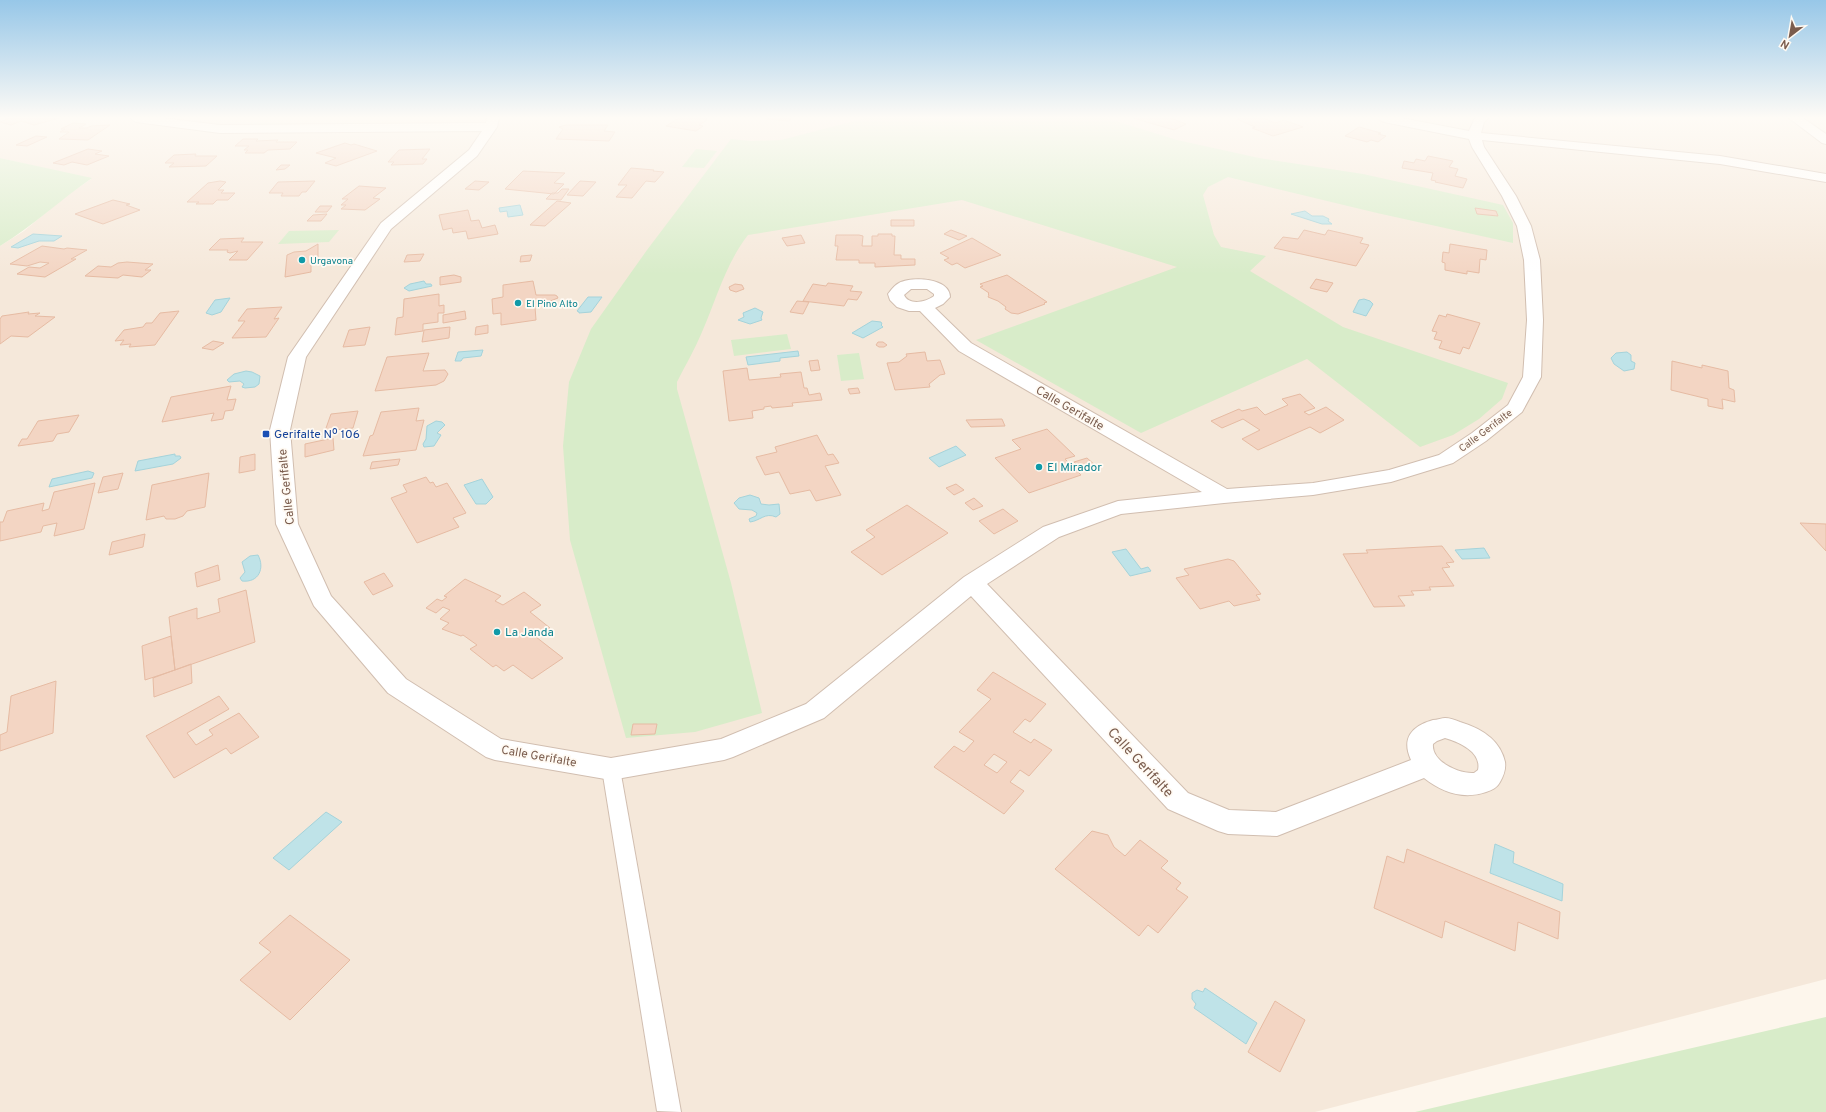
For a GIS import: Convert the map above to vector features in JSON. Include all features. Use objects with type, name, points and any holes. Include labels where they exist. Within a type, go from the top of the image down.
[{"type":"street","name":"Calle Gerifalte","points":[[454,170],[386,226],[297,357],[280,430],[287,524],[322,600],[396,686],[495,749],[611,769],[724,749],[815,711],[972,583],[1051,532],[1118,508],[1224,496],[1313,489],[1391,476],[1446,459],[1479,437],[1514,408],[1532,377],[1535,320],[1532,260],[1524,226],[1509,196],[1492,170]]},
{"type":"street","points":[[1783,170],[1826,178]]},
{"type":"street","name":"Calle Gerifalte","points":[[925,307],[965,347],[1224,496]]},
{"type":"street","name":"Calle Gerifalte","points":[[972,583],[1178,801],[1228,822],[1277,824],[1427,765]]},
{"type":"lane","points":[[611,769],[670,1111]]},
{"type":"shaded area","points":[[52,170],[1826,170],[1826,979],[1315,1112],[0,1112],[0,246],[24,231],[62,199],[91,179]]},
{"type":"green space","points":[[0,170],[55,170],[92,178],[24,230],[0,246]]},
{"type":"green space","points":[[708,170],[1336,170],[1363,174],[1503,205],[1513,223],[1513,243],[1377,213],[1228,177],[1208,187],[1203,195],[1214,235],[1221,247],[1266,256],[1250,271],[1343,327],[1508,383],[1502,399],[1479,419],[1453,435],[1420,447],[1307,359],[1141,433],[976,340],[1177,267],[962,200],[748,235],[740,246],[727,270],[699,338],[677,382],[677,389],[731,583],[762,713],[695,732],[626,738],[570,540],[563,446],[569,382],[591,329],[647,250]]},
{"type":"green space","points":[[339,230],[329,242],[278,244],[289,231]]},
{"type":"green space","points":[[787,334],[791,349],[734,356],[731,340]]},
{"type":"green space","points":[[859,353],[864,379],[841,381],[837,355]]},
{"type":"green space","points":[[1826,1017],[1826,1112],[1415,1112]]},
{"type":"water","points":[[520,205],[523,215],[508,217],[507,211],[500,212],[499,208]]},
{"type":"water","points":[[1305,211],[1312,216],[1323,216],[1329,219],[1328,221],[1332,224],[1322,224],[1291,214]]},
{"type":"water","points":[[33,234],[62,236],[54,241],[39,241],[18,248],[11,247]]},
{"type":"water","points":[[424,281],[426,284],[431,284],[432,286],[409,291],[404,288],[410,284]]},
{"type":"water","points":[[588,297],[602,297],[591,312],[579,313],[577,311]]},
{"type":"water","points":[[230,298],[221,312],[212,315],[206,313],[215,300]]},
{"type":"water","points":[[1364,299],[1373,304],[1366,316],[1353,312],[1359,300]]},
{"type":"water","points":[[755,308],[763,312],[761,318],[762,320],[750,324],[738,320],[744,317],[743,313]]},
{"type":"water","points":[[872,321],[881,322],[883,327],[863,338],[852,333]]},
{"type":"water","points":[[483,350],[481,356],[463,358],[461,361],[455,361],[458,352]]},
{"type":"water","points":[[798,351],[799,356],[780,358],[780,361],[748,365],[746,357]]},
{"type":"water","points":[[1627,352],[1631,355],[1631,361],[1635,363],[1634,369],[1624,371],[1614,364],[1611,358],[1616,353]]},
{"type":"water","points":[[246,371],[260,376],[259,384],[255,387],[245,388],[242,387],[244,384],[240,381],[229,382],[227,380],[234,374]]},
{"type":"water","points":[[436,421],[442,422],[445,425],[437,433],[441,435],[434,446],[424,447],[423,444],[426,439],[427,426]]},
{"type":"water","points":[[956,446],[966,455],[939,467],[929,458]]},
{"type":"water","points":[[175,454],[175,456],[180,456],[181,458],[173,464],[135,471],[138,461]]},
{"type":"water","points":[[88,471],[94,473],[92,478],[49,487],[52,479]]},
{"type":"water","points":[[482,479],[493,497],[486,504],[476,504],[464,485]]},
{"type":"water","points":[[750,495],[759,498],[761,504],[779,504],[780,514],[776,517],[766,516],[750,522],[749,519],[756,516],[757,513],[752,510],[739,509],[734,503],[739,498]]},
{"type":"water","points":[[1484,548],[1490,558],[1462,559],[1455,550]]},
{"type":"water","points":[[1126,549],[1141,569],[1148,567],[1151,571],[1130,576],[1112,552]]},
{"type":"water","points":[[258,555],[261,565],[259,574],[253,580],[242,581],[240,578],[245,572],[242,562],[250,556]]},
{"type":"water","points":[[326,812],[342,822],[289,870],[273,858]]},
{"type":"water","points":[[1495,844],[1514,852],[1513,863],[1563,884],[1562,901],[1490,873]]},
{"type":"water","points":[[1205,988],[1257,1023],[1246,1044],[1194,1008],[1196,1004],[1192,999],[1192,993],[1197,990],[1203,992]]},
{"type":"building","points":[[630,170],[653,170],[664,172],[655,182],[646,181],[632,198],[616,197],[627,185],[618,185]]},
{"type":"building","points":[[1414,170],[1458,170],[1455,176],[1467,179],[1463,188],[1431,180],[1433,173]]},
{"type":"building","points":[[523,171],[565,173],[554,183],[564,184],[554,194],[505,189]]},
{"type":"building","points":[[220,181],[226,182],[218,190],[224,190],[221,193],[235,193],[228,200],[217,200],[213,204],[196,204],[199,202],[187,202],[208,183]]},
{"type":"building","points":[[315,181],[306,192],[302,192],[299,196],[281,196],[283,193],[269,193],[278,182]]},
{"type":"building","points":[[475,181],[489,182],[479,190],[465,189]]},
{"type":"building","points":[[580,181],[596,182],[583,196],[567,195]]},
{"type":"building","points":[[359,186],[386,188],[373,198],[380,199],[365,210],[341,209],[346,205],[341,205],[348,199],[342,199]]},
{"type":"building","points":[[562,189],[569,189],[561,200],[546,199],[552,193],[558,193]]},
{"type":"building","points":[[113,200],[130,204],[126,205],[140,210],[103,224],[75,214]]},
{"type":"building","points":[[557,201],[571,203],[545,226],[530,225]]},
{"type":"building","points":[[320,206],[332,206],[327,212],[315,212]]},
{"type":"building","points":[[1475,208],[1496,211],[1498,216],[1477,214]]},
{"type":"building","points":[[468,210],[471,221],[479,220],[482,228],[495,225],[498,234],[468,239],[466,231],[453,233],[452,228],[443,230],[439,215]]},
{"type":"building","points":[[327,214],[321,221],[307,221],[313,215]]},
{"type":"building","points":[[891,220],[914,220],[914,226],[891,226]]},
{"type":"building","points":[[951,230],[967,236],[959,240],[944,234]]},
{"type":"building","points":[[1304,230],[1325,235],[1328,230],[1363,238],[1360,243],[1369,245],[1356,266],[1274,248],[1283,237],[1298,239]]},
{"type":"building","points":[[878,234],[892,234],[892,236],[895,236],[894,255],[901,255],[901,259],[915,259],[915,265],[875,267],[875,263],[859,263],[859,260],[836,260],[838,246],[835,246],[836,235],[863,236],[862,246],[872,246],[872,236],[878,236]]},
{"type":"building","points":[[801,235],[805,243],[787,246],[782,238]]},
{"type":"building","points":[[244,238],[241,242],[263,242],[247,260],[229,260],[238,251],[230,253],[227,252],[228,250],[209,250],[220,239]]},
{"type":"building","points":[[972,238],[1001,255],[965,268],[957,263],[952,265],[944,260],[949,258],[940,253]]},
{"type":"building","name":"Urgavona","points":[[318,244],[318,262],[311,263],[311,272],[285,277],[287,255],[294,252],[306,251]]},
{"type":"building","points":[[1450,244],[1487,250],[1486,260],[1480,259],[1479,273],[1467,271],[1467,274],[1445,270],[1445,263],[1442,262],[1443,252],[1449,253]]},
{"type":"building","points":[[42,246],[87,250],[71,259],[76,259],[45,277],[17,274],[29,267],[40,268],[49,263],[40,262],[27,266],[10,264]]},
{"type":"building","points":[[424,254],[420,261],[404,262],[407,255]]},
{"type":"building","points":[[532,255],[530,261],[520,262],[521,256]]},
{"type":"building","points":[[127,262],[153,264],[145,270],[151,270],[142,277],[123,275],[118,278],[85,276],[98,266],[111,267],[118,263]]},
{"type":"building","points":[[454,275],[461,277],[461,282],[440,285],[440,277]]},
{"type":"building","points":[[1007,275],[1047,302],[1018,314],[1011,313],[998,301],[988,297],[989,293],[980,287],[983,286],[980,284]]},
{"type":"building","points":[[1316,279],[1333,283],[1327,292],[1310,288]]},
{"type":"building","name":"El Pino Alto","points":[[533,281],[536,295],[555,295],[558,298],[535,307],[536,320],[501,325],[501,313],[493,314],[492,299],[503,297],[503,285]]},
{"type":"building","points":[[828,283],[853,286],[850,291],[862,292],[857,300],[848,299],[844,306],[803,301],[813,284],[826,286]]},
{"type":"building","points":[[735,284],[742,285],[744,289],[736,292],[730,290],[729,287]]},
{"type":"building","points":[[439,294],[439,306],[444,305],[444,313],[438,313],[438,322],[423,324],[423,331],[395,335],[397,318],[403,317],[404,299]]},
{"type":"building","points":[[797,301],[809,302],[803,314],[790,312]]},
{"type":"building","points":[[282,307],[274,319],[279,318],[266,337],[232,338],[245,321],[238,321],[247,309]]},
{"type":"building","points":[[179,311],[155,345],[129,347],[131,344],[120,345],[124,340],[115,341],[124,330],[143,327],[146,323],[152,323],[160,313]]},
{"type":"building","points":[[465,311],[466,319],[443,323],[443,315]]},
{"type":"building","points":[[29,312],[28,314],[40,313],[35,316],[55,317],[28,337],[11,336],[0,344],[0,319],[2,316]]},
{"type":"building","points":[[1447,314],[1480,323],[1469,349],[1463,347],[1460,354],[1439,348],[1442,341],[1434,339],[1437,332],[1432,331],[1439,315],[1446,317]]},
{"type":"building","points":[[488,325],[488,333],[475,335],[476,327]]},
{"type":"building","points":[[370,327],[365,345],[343,347],[349,330]]},
{"type":"building","points":[[450,327],[449,338],[422,342],[424,330]]},
{"type":"building","points":[[213,341],[224,343],[213,350],[202,348]]},
{"type":"building","points":[[878,342],[883,342],[887,345],[884,347],[879,347],[876,345]]},
{"type":"building","points":[[925,352],[927,361],[940,360],[945,374],[940,375],[929,384],[930,387],[895,390],[887,363],[899,362],[907,356],[906,354]]},
{"type":"building","points":[[429,353],[423,371],[445,370],[448,374],[444,381],[436,385],[375,391],[387,357]]},
{"type":"building","points":[[818,360],[820,370],[811,371],[809,361]]},
{"type":"building","points":[[1672,361],[1702,368],[1702,365],[1728,371],[1729,388],[1734,390],[1735,402],[1722,399],[1723,409],[1708,406],[1708,399],[1671,390]]},
{"type":"building","points":[[747,368],[749,380],[781,377],[780,374],[801,372],[804,388],[807,388],[809,395],[820,393],[822,400],[792,403],[793,406],[772,408],[771,406],[764,407],[764,409],[752,411],[753,418],[729,421],[723,371]]},
{"type":"building","points":[[231,386],[227,400],[236,399],[233,410],[225,411],[223,419],[211,421],[214,413],[162,422],[171,397]]},
{"type":"building","points":[[858,388],[860,393],[850,394],[848,389]]},
{"type":"building","points":[[1300,394],[1315,408],[1304,412],[1309,415],[1326,407],[1344,420],[1320,433],[1310,427],[1258,450],[1242,439],[1260,430],[1243,419],[1222,428],[1211,421],[1239,409],[1242,411],[1257,407],[1265,415],[1288,405],[1282,399]]},
{"type":"building","points":[[419,408],[416,421],[424,420],[416,450],[363,456],[370,436],[373,435],[381,412]]},
{"type":"building","points":[[358,411],[353,428],[325,431],[331,414]]},
{"type":"building","points":[[79,415],[69,432],[57,434],[53,441],[18,446],[22,439],[27,439],[38,421]]},
{"type":"building","points":[[1002,419],[1005,426],[971,427],[966,420]]},
{"type":"building","name":"El Mirador","points":[[1047,429],[1075,456],[1065,459],[1081,475],[1029,493],[995,458],[1021,449],[1012,440]]},
{"type":"building","points":[[817,435],[828,455],[833,454],[839,463],[825,466],[841,495],[816,501],[810,490],[790,494],[779,472],[765,475],[756,457],[777,452],[775,447]]},
{"type":"building","points":[[333,438],[334,450],[305,457],[305,444]]},
{"type":"building","points":[[255,454],[255,470],[239,473],[240,457]]},
{"type":"building","points":[[1087,458],[1097,467],[1084,471],[1074,462]]},
{"type":"building","points":[[400,459],[398,465],[370,469],[372,462]]},
{"type":"building","points":[[123,473],[118,489],[98,493],[103,477]]},
{"type":"building","points":[[209,473],[205,507],[187,511],[183,516],[175,519],[166,519],[164,516],[146,520],[152,485]]},
{"type":"building","points":[[426,477],[430,483],[433,482],[436,487],[447,483],[466,513],[453,518],[459,527],[417,543],[391,498],[407,492],[403,485]]},
{"type":"building","points":[[95,483],[84,529],[54,536],[57,523],[43,526],[41,532],[0,541],[0,522],[3,522],[7,511],[44,503],[42,511],[49,509],[54,492]]},
{"type":"building","points":[[956,484],[964,490],[954,495],[946,488]]},
{"type":"building","points":[[974,498],[983,506],[973,510],[965,503]]},
{"type":"building","points":[[907,505],[948,533],[882,575],[851,552],[875,537],[866,530]]},
{"type":"building","points":[[1003,509],[1018,521],[994,534],[979,521]]},
{"type":"building","points":[[1800,523],[1826,524],[1826,551]]},
{"type":"building","points":[[145,534],[143,547],[109,555],[112,542]]},
{"type":"building","points":[[1442,546],[1454,562],[1446,563],[1450,567],[1442,568],[1454,586],[1429,587],[1431,590],[1411,591],[1414,595],[1398,596],[1405,606],[1374,607],[1343,554],[1368,553],[1366,550]]},
{"type":"building","points":[[1228,559],[1234,561],[1261,594],[1256,595],[1260,600],[1234,606],[1229,601],[1200,609],[1176,578],[1189,575],[1184,569]]},
{"type":"building","points":[[218,565],[220,580],[197,587],[195,573]]},
{"type":"building","points":[[384,573],[393,586],[373,595],[364,582]]},
{"type":"building","name":"La Janda","points":[[465,579],[501,596],[495,601],[503,605],[524,592],[541,605],[530,612],[550,628],[536,637],[563,658],[532,679],[513,665],[504,671],[496,665],[493,667],[470,649],[477,645],[463,635],[461,636],[442,629],[449,623],[440,619],[450,610],[443,607],[436,613],[426,608],[437,599],[442,601],[447,597],[444,596]]},
{"type":"building","points":[[246,590],[255,642],[175,670],[169,617],[197,608],[197,619],[220,612],[218,599]]},
{"type":"building","points":[[171,636],[175,670],[145,680],[142,646]]},
{"type":"building","points":[[191,664],[192,683],[154,697],[153,678]]},
{"type":"building","points":[[993,672],[1046,704],[1030,722],[1025,719],[1013,732],[1031,743],[1034,739],[1052,750],[1029,776],[1020,770],[1010,782],[1024,791],[1004,814],[934,767],[954,746],[964,752],[974,741],[959,732],[991,699],[977,690]],"holes":[[[994,754],[1007,762],[997,773],[984,765]]]},
{"type":"building","points":[[56,681],[53,733],[0,751],[0,735],[7,732],[11,696]]},
{"type":"building","points":[[219,696],[229,709],[187,733],[196,745],[213,735],[209,730],[239,713],[259,737],[231,754],[226,748],[174,778],[146,736]]},
{"type":"building","points":[[633,724],[657,724],[655,734],[631,735]]},
{"type":"building","points":[[1092,831],[1108,835],[1114,847],[1125,856],[1140,840],[1168,861],[1161,868],[1181,883],[1176,889],[1188,897],[1158,933],[1148,925],[1139,936],[1055,869]]},
{"type":"building","points":[[1407,849],[1560,912],[1558,939],[1518,922],[1515,951],[1445,921],[1442,938],[1374,908],[1387,856],[1404,863]]},
{"type":"building","points":[[290,915],[350,960],[290,1020],[240,980],[271,952],[259,943]]},
{"type":"building","points":[[1275,1001],[1305,1020],[1280,1072],[1248,1052]]},
{"type":"place","name":"Urgavona","points":[[302,260]]},
{"type":"place","name":"El Pino Alto","points":[[518,303]]},
{"type":"place","name":"Gerifalte Nº 106","points":[[266,434]]},
{"type":"place","name":"El Mirador","points":[[1039,467]]},
{"type":"place","name":"La Janda","points":[[497,632]]}]
